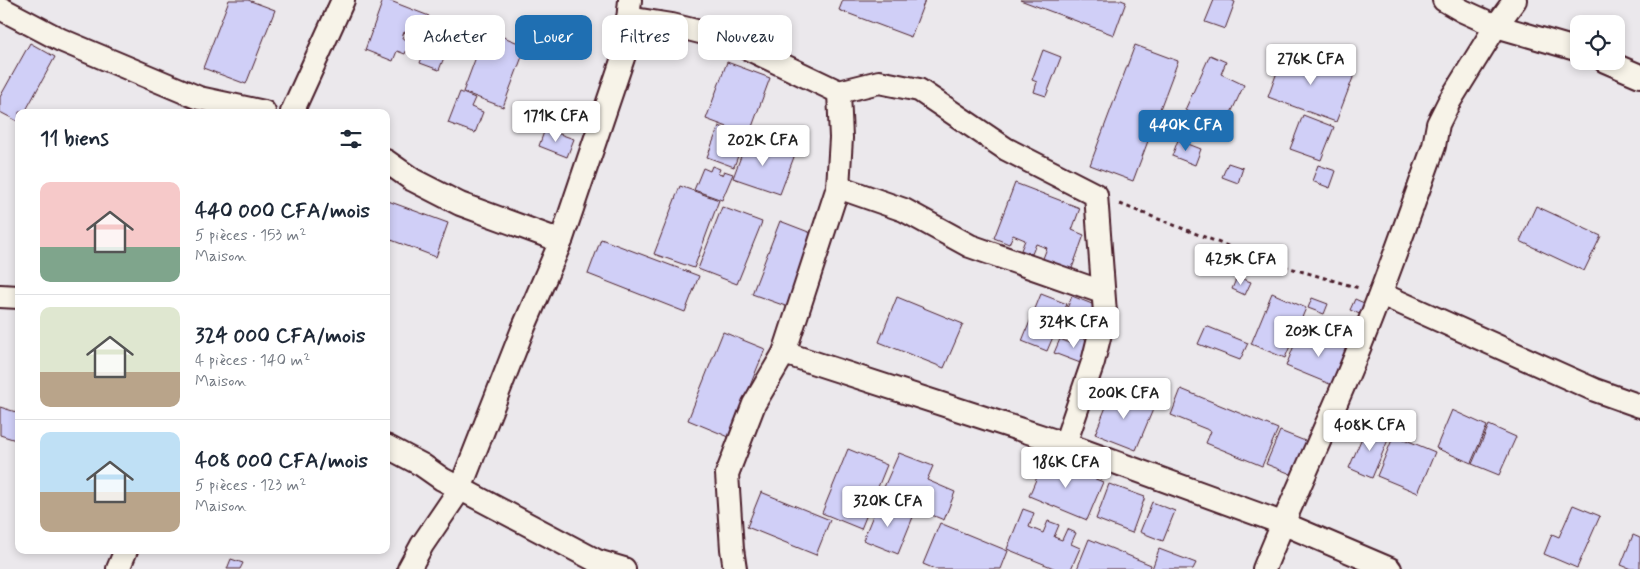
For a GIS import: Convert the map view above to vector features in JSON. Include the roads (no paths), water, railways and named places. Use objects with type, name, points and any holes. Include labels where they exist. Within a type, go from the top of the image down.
[{"type":"street","points":[[293,109],[342,0]]},
{"type":"street","points":[[1444,0],[1496,26],[1570,47]]},
{"type":"street","points":[[1264,569],[1282,523],[1350,371],[1381,294],[1434,146],[1438,124],[1448,102],[1496,26],[1515,0]]},
{"type":"street","points":[[0,8],[61,40],[199,98],[250,109]]},
{"type":"street","points":[[409,569],[422,545],[460,489],[523,329],[561,241],[625,52],[629,9],[672,25],[728,39],[839,92],[879,82],[919,90],[1006,149],[1096,195],[1105,313],[1065,444]]},
{"type":"street","points":[[1625,70],[1640,76]]},
{"type":"street","points":[[735,569],[727,474],[754,404],[784,353],[838,187],[841,138],[839,92]]},
{"type":"street","points":[[390,164],[413,180],[460,204],[561,241]]},
{"type":"street","points":[[838,187],[904,210],[970,246],[1102,292]]},
{"type":"street","points":[[1381,294],[1595,390],[1640,406]]},
{"type":"street","points":[[0,296],[15,297]]},
{"type":"street","points":[[784,353],[1065,444],[1282,523],[1390,569]]},
{"type":"street","points":[[390,448],[422,465],[460,489],[598,561],[624,569]]},
{"type":"street","points":[[118,569],[124,554]]}]
